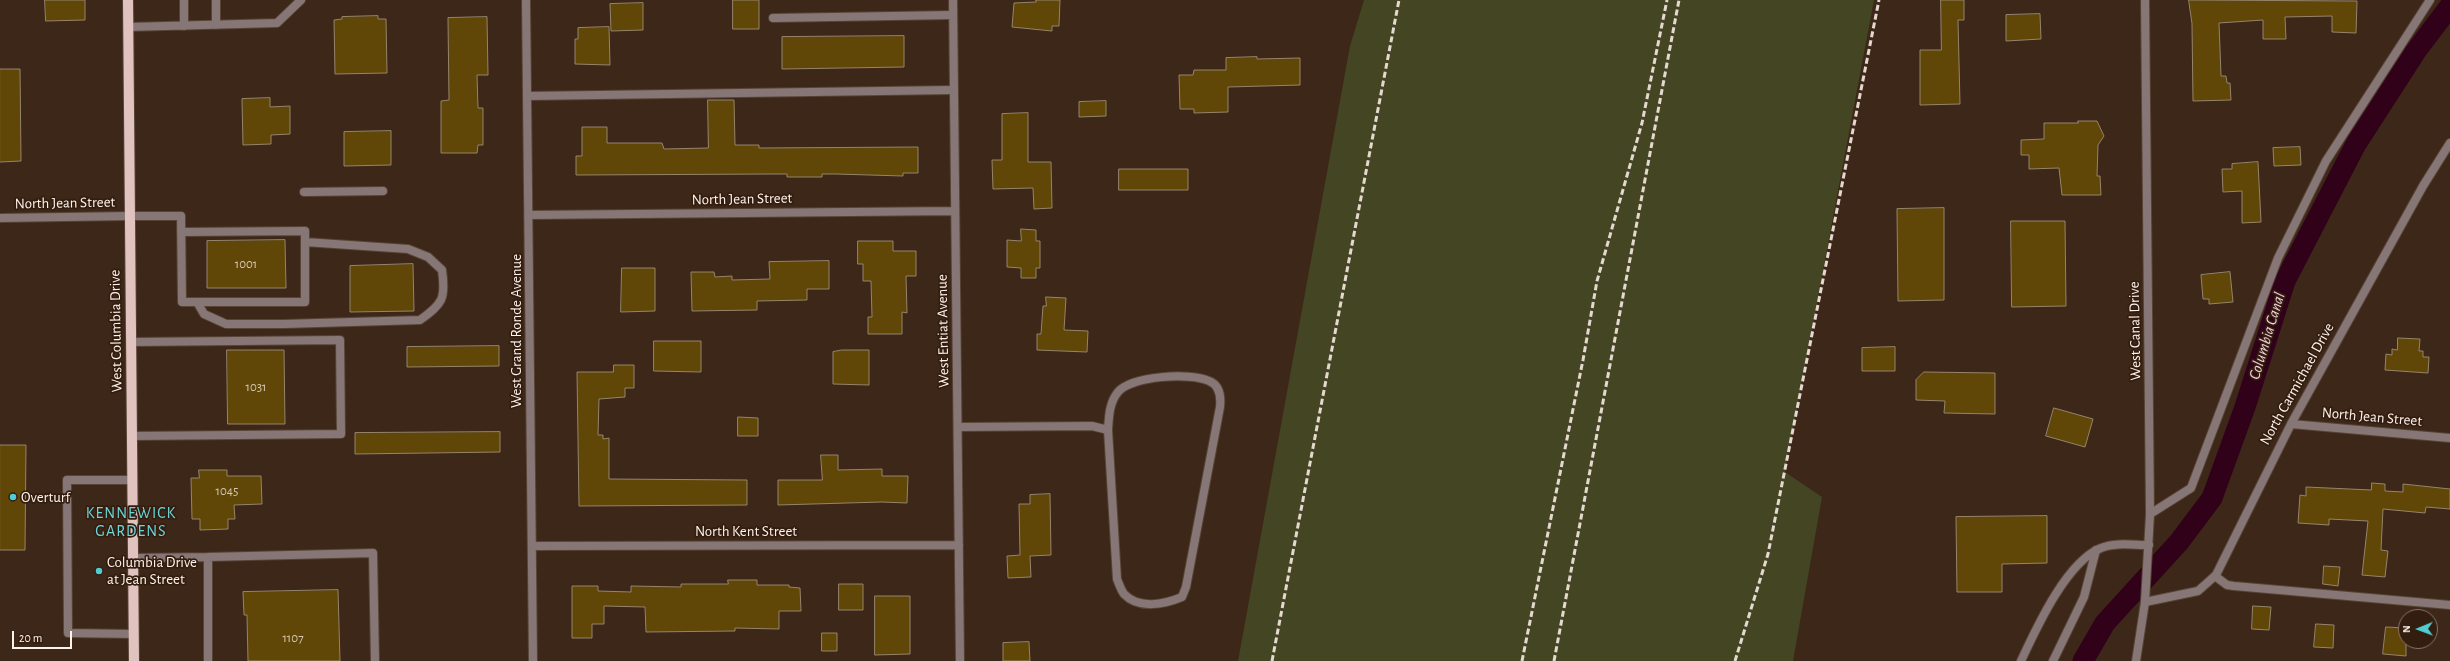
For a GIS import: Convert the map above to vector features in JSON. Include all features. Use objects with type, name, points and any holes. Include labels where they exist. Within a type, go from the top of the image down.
[{"type":"main road","name":"West Columbia Drive","points":[[128,0],[134,661]]},
{"type":"street","points":[[216,0],[216,25]]},
{"type":"street","points":[[128,27],[277,23],[301,0]]},
{"type":"street","name":"West Grand Ronde Avenue","points":[[526,0],[534,661]]},
{"type":"street","name":"West Entiat Avenue","points":[[953,0],[960,661]]},
{"type":"street","name":"West Canal Drive","points":[[2136,661],[2146,592],[2150,514],[2145,0]]},
{"type":"street","points":[[2150,514],[2191,488],[2278,258],[2326,161],[2430,0]]},
{"type":"street","points":[[183,1],[184,26]]},
{"type":"street","points":[[773,18],[953,15]]},
{"type":"street","points":[[527,96],[953,90]]},
{"type":"street","name":"North Carmichael Drive","points":[[2145,602],[2194,592],[2206,586],[2225,561],[2254,494],[2291,424],[2423,186],[2450,143]]},
{"type":"street","points":[[304,192],[383,191]]},
{"type":"street","name":"North Jean Street","points":[[529,215],[955,211]]},
{"type":"street","name":"North Jean Street","points":[[0,218],[181,216],[182,232]]},
{"type":"street","points":[[305,231],[305,302],[182,302],[182,232],[305,231]]},
{"type":"street","points":[[197,302],[204,314],[226,324],[420,320],[437,308],[445,292],[442,270],[428,257],[408,249],[305,242]]},
{"type":"street","points":[[131,342],[340,340],[341,434],[132,436]]},
{"type":"street","points":[[1188,376],[1210,381],[1218,388],[1220,407],[1186,587],[1182,597],[1165,604],[1143,604],[1124,594],[1117,579],[1108,430],[1111,406],[1118,392],[1135,381],[1188,376]]},
{"type":"street","name":"North Jean Street","points":[[2291,424],[2450,438]]},
{"type":"street","points":[[958,427],[1092,426],[1108,430]]},
{"type":"street","points":[[133,480],[68,480],[68,633],[134,634]]},
{"type":"street","name":"North Kent Street","points":[[532,546],[959,545]]},
{"type":"street","points":[[2021,661],[2055,595],[2077,568],[2096,550],[2114,545],[2149,545]]},
{"type":"street","points":[[2053,661],[2084,597],[2096,550]]},
{"type":"street","points":[[133,558],[373,553],[376,661]]},
{"type":"street","points":[[208,557],[208,661]]},
{"type":"street","points":[[2215,576],[2227,585],[2234,586],[2450,605]]},
{"type":"green space","points":[[1364,0],[1874,0],[1785,472],[1822,497],[1793,661],[1238,661],[1350,46]]},
{"type":"building","points":[[45,0],[85,0],[85,20],[46,21]]},
{"type":"building","points":[[733,0],[759,0],[759,29],[733,29]]},
{"type":"building","points":[[1036,0],[1060,0],[1059,26],[1052,26],[1052,31],[1012,27],[1014,3],[1036,2]]},
{"type":"building","points":[[1941,0],[1964,0],[1964,20],[1958,20],[1960,104],[1920,105],[1920,50],[1941,50]]},
{"type":"building","points":[[2189,0],[2357,1],[2356,33],[2332,32],[2332,16],[2285,17],[2286,39],[2263,39],[2263,20],[2219,23],[2221,76],[2226,76],[2227,83],[2230,83],[2231,100],[2193,101],[2192,24]]},
{"type":"building","points":[[643,3],[643,30],[611,31],[610,4]]},
{"type":"building","points":[[2040,14],[2041,39],[2006,41],[2006,15]]},
{"type":"building","points":[[378,16],[378,19],[386,19],[387,73],[335,74],[334,20],[342,19],[342,17]]},
{"type":"building","points":[[487,17],[488,75],[477,75],[478,108],[483,108],[483,145],[478,145],[477,153],[441,153],[441,101],[449,100],[448,18]]},
{"type":"building","points":[[609,27],[610,65],[575,64],[575,39],[578,39],[578,28]]},
{"type":"building","points":[[904,36],[904,67],[782,69],[782,37]]},
{"type":"building","points":[[1257,57],[1257,59],[1300,58],[1300,85],[1228,87],[1228,112],[1194,113],[1194,109],[1180,109],[1179,75],[1193,75],[1194,70],[1226,70],[1226,58]]},
{"type":"building","points":[[0,69],[20,69],[21,161],[0,162]]},
{"type":"building","points":[[270,98],[270,107],[290,106],[290,134],[271,135],[271,144],[243,145],[242,99]]},
{"type":"building","points":[[708,100],[734,100],[735,145],[759,145],[759,148],[918,147],[918,173],[903,173],[903,176],[822,174],[822,177],[787,177],[787,174],[576,175],[576,156],[582,156],[582,127],[607,127],[607,143],[662,143],[664,149],[708,148]]},
{"type":"building","points":[[1106,101],[1106,116],[1079,117],[1079,102]]},
{"type":"building","points":[[1028,113],[1028,162],[1051,162],[1052,208],[1034,209],[1033,188],[993,189],[992,160],[1002,160],[1002,114]]},
{"type":"building","points":[[2078,121],[2097,121],[2104,136],[2098,145],[2097,176],[2100,176],[2101,195],[2062,195],[2059,168],[2029,169],[2029,155],[2021,155],[2021,140],[2044,139],[2044,123],[2078,123]]},
{"type":"building","points":[[391,131],[391,165],[344,166],[344,132]]},
{"type":"building","points":[[2300,147],[2301,165],[2274,166],[2273,148]]},
{"type":"building","points":[[2258,162],[2261,222],[2242,223],[2242,191],[2223,192],[2222,169],[2232,169],[2232,164]]},
{"type":"building","points":[[1119,169],[1188,169],[1188,190],[1119,190]]},
{"type":"building","points":[[1944,208],[1944,300],[1898,301],[1897,209]]},
{"type":"building","points":[[2011,221],[2065,221],[2066,306],[2012,307]]},
{"type":"building","points":[[1021,229],[1036,230],[1036,241],[1040,241],[1040,268],[1036,268],[1036,278],[1021,278],[1021,268],[1007,267],[1007,240],[1021,241]]},
{"type":"building","points":[[285,240],[286,288],[207,288],[207,241]]},
{"type":"building","points":[[858,241],[893,241],[893,251],[916,251],[916,276],[906,276],[907,313],[902,312],[902,334],[868,334],[868,317],[872,317],[871,281],[863,281],[863,264],[858,264]]},
{"type":"building","points":[[829,261],[829,289],[807,289],[807,300],[757,301],[757,310],[692,311],[691,272],[714,272],[715,277],[732,276],[732,280],[770,279],[769,262]]},
{"type":"building","points":[[413,264],[414,311],[350,312],[350,266]]},
{"type":"building","points":[[622,268],[655,268],[655,311],[621,312]]},
{"type":"building","points":[[2230,272],[2233,302],[2209,304],[2209,299],[2203,299],[2201,275]]},
{"type":"building","points":[[1046,297],[1066,298],[1064,330],[1088,331],[1087,352],[1037,350],[1037,334],[1041,334],[1043,306],[1046,306]]},
{"type":"building","points":[[2398,338],[2420,339],[2419,351],[2423,351],[2423,357],[2429,357],[2428,373],[2385,370],[2386,354],[2392,355],[2392,349],[2397,350]]},
{"type":"building","points":[[654,341],[701,341],[701,372],[654,371]]},
{"type":"building","points":[[499,346],[499,366],[407,367],[407,347]]},
{"type":"building","points":[[1895,347],[1895,371],[1862,371],[1862,348]]},
{"type":"building","points":[[227,350],[284,350],[285,424],[228,424]]},
{"type":"building","points":[[842,350],[869,350],[869,385],[833,384],[833,352]]},
{"type":"building","points":[[614,365],[634,365],[634,388],[625,388],[625,397],[599,399],[598,435],[603,435],[603,439],[609,438],[609,479],[747,480],[747,505],[579,506],[577,372],[613,372]]},
{"type":"building","points":[[1924,372],[1995,373],[1995,414],[1944,413],[1945,401],[1916,400],[1916,380]]},
{"type":"building","points":[[2054,408],[2093,419],[2085,447],[2046,436]]},
{"type":"building","points":[[738,417],[758,418],[758,436],[738,436]]},
{"type":"building","points":[[500,432],[500,452],[355,454],[355,433]]},
{"type":"building","name":"Overturf","points":[[0,445],[26,445],[25,550],[0,550]]},
{"type":"building","points":[[821,455],[838,455],[838,470],[882,469],[882,476],[908,476],[907,503],[882,502],[778,505],[778,480],[822,480]]},
{"type":"building","points":[[199,470],[227,470],[227,476],[261,476],[262,504],[234,505],[235,519],[228,519],[228,529],[200,530],[200,519],[192,519],[191,478],[199,478]]},
{"type":"building","points":[[2372,483],[2385,484],[2385,491],[2403,492],[2403,484],[2450,489],[2450,509],[2426,507],[2425,513],[2383,509],[2381,550],[2388,551],[2385,577],[2362,575],[2368,521],[2329,519],[2329,525],[2298,523],[2300,495],[2306,496],[2306,487],[2371,490]]},
{"type":"building","points":[[1050,494],[1051,555],[1030,556],[1031,577],[1008,578],[1007,556],[1020,555],[1019,504],[1030,504],[1030,495]]},
{"type":"building","points":[[2047,516],[2047,563],[2002,564],[2002,592],[1957,592],[1956,517]]},
{"type":"building","points":[[2324,566],[2340,567],[2338,586],[2323,584]]},
{"type":"building","points":[[728,580],[757,580],[757,585],[789,585],[789,587],[800,588],[801,611],[779,611],[779,629],[735,628],[735,631],[646,632],[645,607],[604,606],[604,624],[592,624],[592,638],[572,638],[572,586],[598,586],[598,591],[631,592],[631,586],[681,587],[681,584],[728,584]]},
{"type":"building","points":[[839,584],[863,584],[863,610],[839,610]]},
{"type":"building","points":[[338,590],[340,661],[248,661],[247,615],[244,615],[243,592]]},
{"type":"building","points":[[875,596],[910,596],[910,654],[875,655]]},
{"type":"building","points":[[2253,606],[2271,607],[2269,630],[2252,629]]},
{"type":"building","points":[[2316,624],[2334,625],[2333,648],[2314,647]]},
{"type":"building","points":[[2386,627],[2398,628],[2398,649],[2406,649],[2406,656],[2383,654]]},
{"type":"building","points":[[822,633],[837,633],[837,651],[822,651]]},
{"type":"building","points":[[1029,642],[1030,661],[1003,661],[1003,643]]},
{"type":"waterway","name":"Columbia Canal","points":[[2083,661],[2105,623],[2179,542],[2212,498],[2245,407],[2285,281],[2356,144],[2416,51],[2450,6]]},
{"type":"railway","points":[[1272,661],[1399,0]]},
{"type":"railway","points":[[1522,661],[1583,360],[1597,281],[1642,123],[1667,0]]},
{"type":"railway","points":[[1554,661],[1679,0]]},
{"type":"railway","points":[[1735,661],[1768,554],[1879,0]]},
{"type":"place","name":"Overturf","points":[[13,497]]},
{"type":"place","name":"Columbia Drive at Jean Street","points":[[99,571]]},
{"type":"district","name":"KENNEWICK GARDENS","points":[[131,522]]}]
